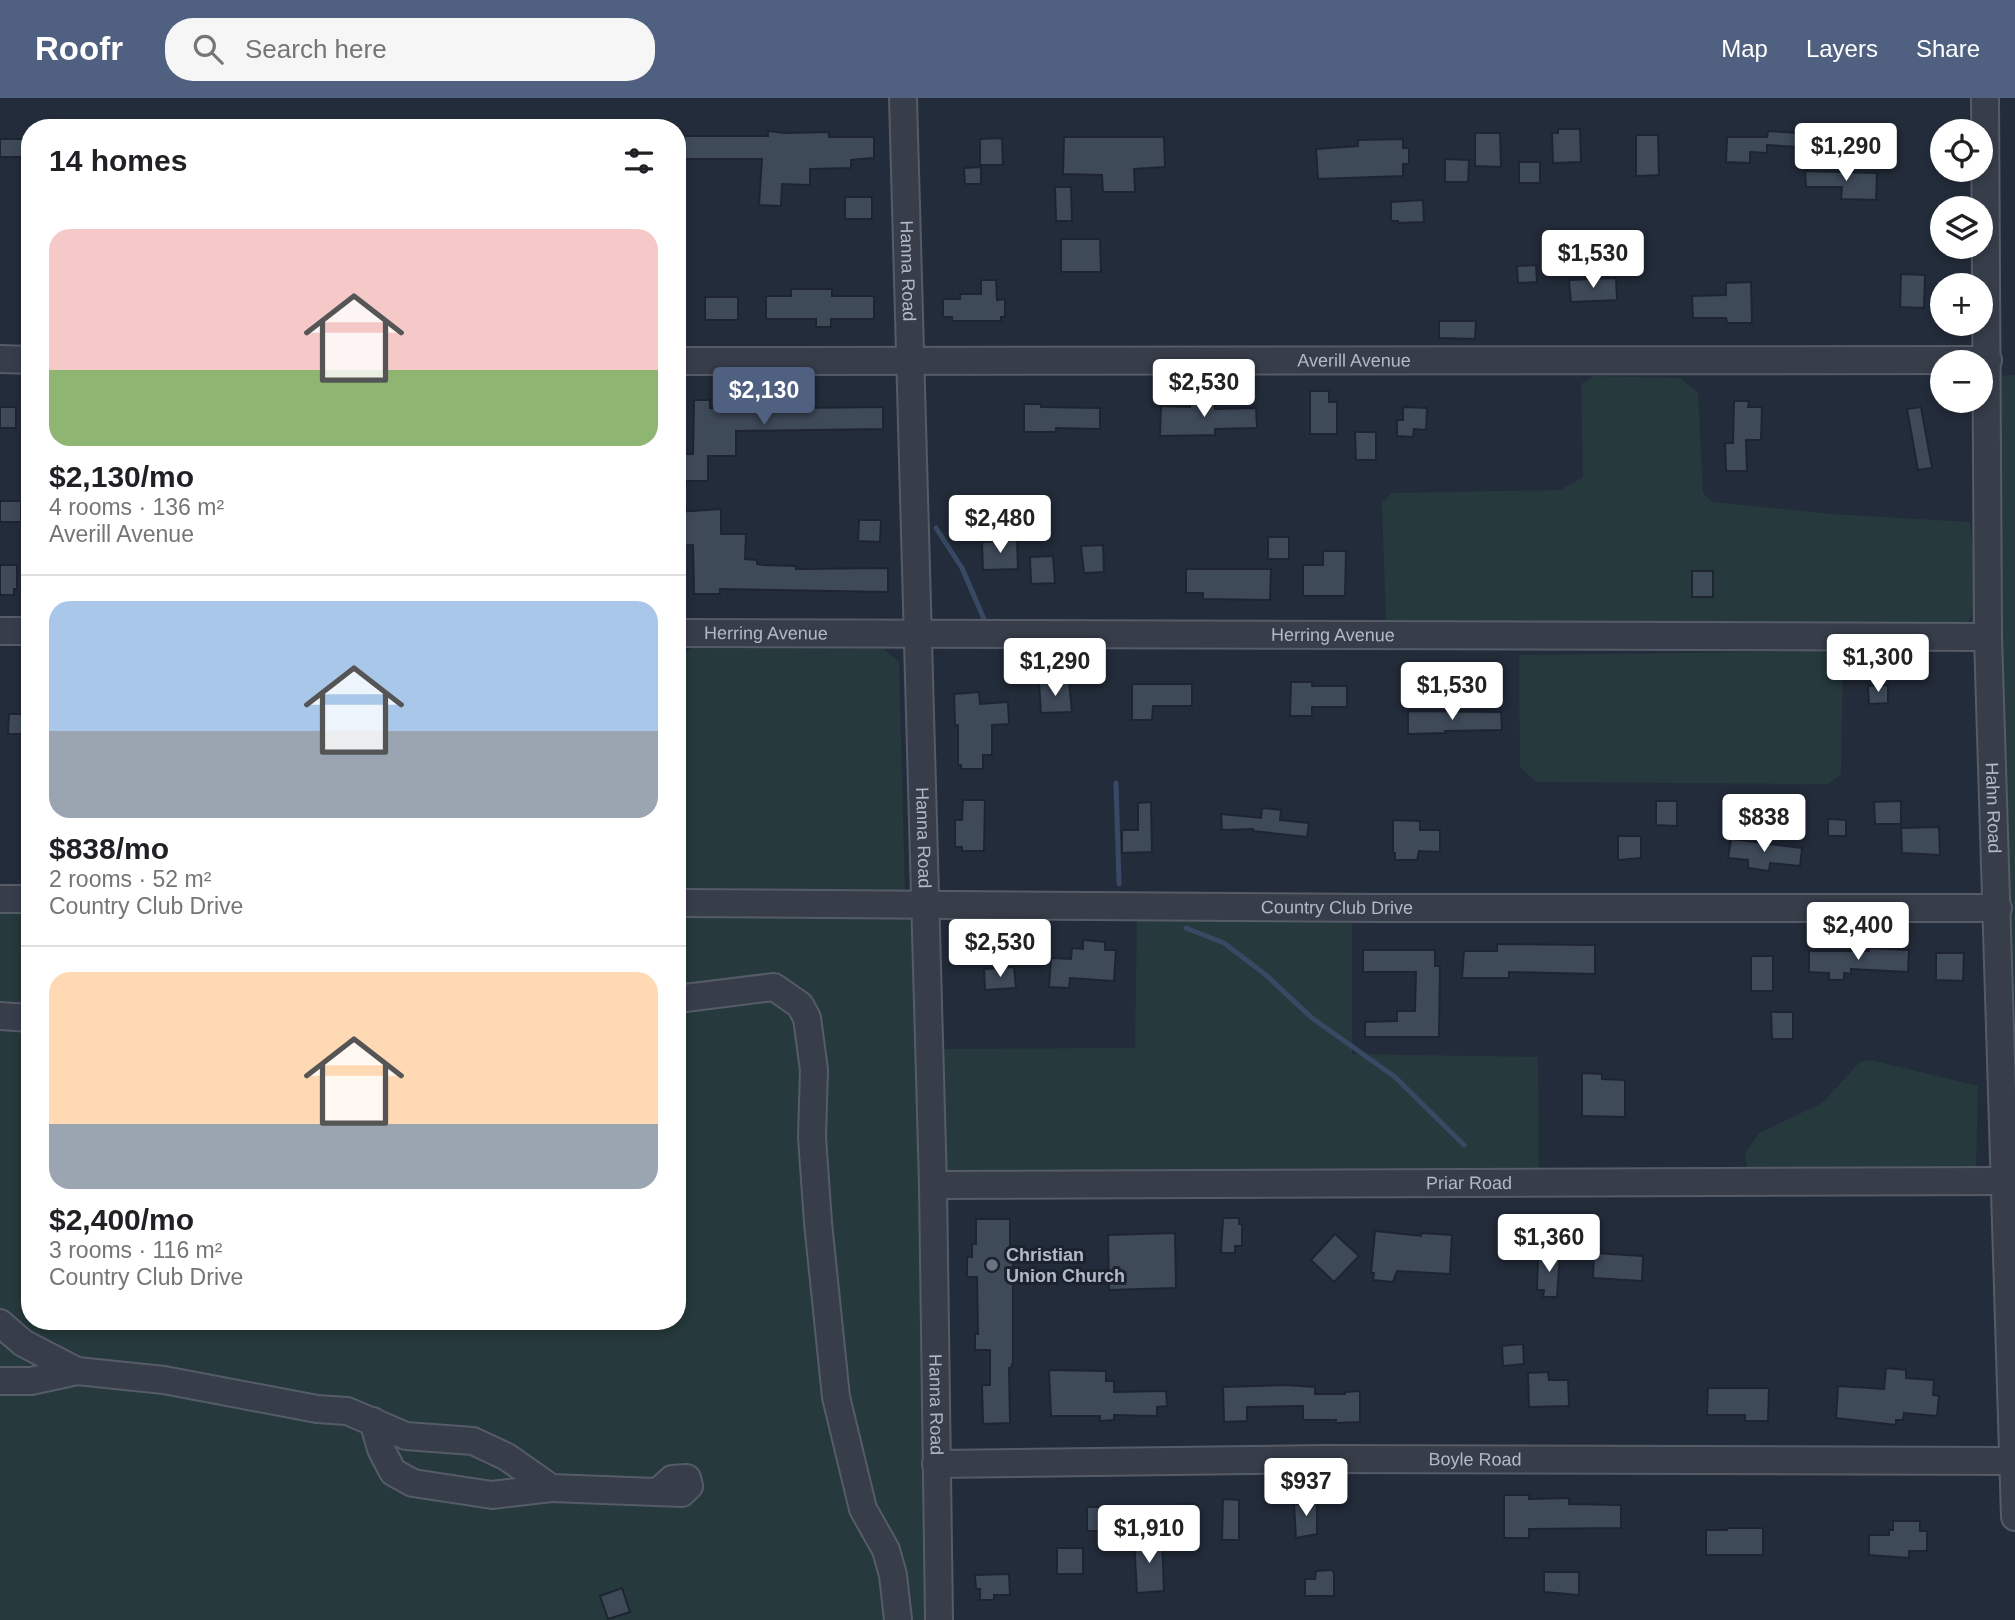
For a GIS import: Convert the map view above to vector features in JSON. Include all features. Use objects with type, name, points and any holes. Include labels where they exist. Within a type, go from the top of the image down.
[{"type":"street","name":"Hanna Road","points":[[903,98],[933,1185],[939,1620]]},
{"type":"street","name":"Hahn Road","points":[[1985,98],[1988,350]]},
{"type":"street","points":[[0,359],[21,360]]},
{"type":"street","name":"Averill Avenue","points":[[686,361],[1930,360]]},
{"type":"street","name":"Hahn Road","points":[[1988,413],[1988,637],[2015,1517]]},
{"type":"street","points":[[0,631],[21,631]]},
{"type":"street","name":"Herring Avenue","points":[[686,633],[918,636],[1988,637]]},
{"type":"street","points":[[0,899],[21,899]]},
{"type":"street","name":"Country Club Drive","points":[[686,903],[1998,908]]},
{"type":"street","points":[[686,998],[774,987],[800,1005],[807,1018],[814,1070],[812,1137],[818,1223],[836,1397],[863,1509],[886,1550],[893,1575],[898,1620]]},
{"type":"street","points":[[0,1016],[21,1017]]},
{"type":"street","name":"Priar Road","points":[[933,1185],[2006,1181]]},
{"type":"street","points":[[0,1323],[23,1343],[77,1371]]},
{"type":"street","points":[[0,1381],[31,1381],[77,1371],[164,1380],[317,1409],[347,1411],[406,1436],[474,1441],[508,1457],[551,1488]]},
{"type":"street","points":[[373,1421],[381,1450],[393,1472],[413,1483],[492,1495],[551,1488],[659,1491]]},
{"type":"street","name":"Boyle Road","points":[[936,1464],[1324,1459],[2014,1461]]},
{"type":"shaded area","points":[[2015,375],[2015,1198],[1993,412],[1993,376]]},
{"type":"shaded area","points":[[1594,376],[1680,378],[1698,392],[1703,493],[1713,502],[1832,514],[1970,522],[1979,606],[1960,632],[1386,623],[1382,503],[1392,493],[1560,490],[1583,477],[1581,384]]},
{"type":"shaded area","points":[[692,648],[884,649],[899,662],[905,895],[686,894],[686,654]]},
{"type":"shaded area","points":[[1843,651],[1841,774],[1828,784],[1536,782],[1520,767],[1519,655]]},
{"type":"shaded area","points":[[0,908],[21,908],[21,1330],[686,1330],[686,915],[910,916],[920,1054],[930,1620],[0,1620]]},
{"type":"shaded area","points":[[1137,916],[1352,917],[1352,1054],[1538,1057],[1539,1181],[942,1176],[939,1049],[1135,1048]]},
{"type":"shaded area","points":[[1871,1060],[1978,1086],[1976,1172],[1748,1176],[1745,1154],[1759,1133],[1822,1103],[1860,1062]]},
{"type":"building","points":[[1558,129],[1580,129],[1581,162],[1553,163],[1552,133],[1558,133]]},
{"type":"building","points":[[768,131],[829,132],[829,137],[874,137],[874,158],[851,160],[851,168],[810,169],[810,185],[782,184],[781,206],[759,205],[762,159],[686,159],[686,136],[768,136]]},
{"type":"building","points":[[1768,131],[1816,134],[1817,168],[1800,168],[1800,147],[1767,145],[1767,153],[1750,152],[1750,163],[1726,162],[1727,137],[1767,137]]},
{"type":"building","points":[[1475,133],[1500,133],[1501,167],[1475,166]]},
{"type":"building","points":[[1636,135],[1658,135],[1659,175],[1636,176]]},
{"type":"building","points":[[1064,137],[1164,137],[1165,167],[1134,169],[1135,192],[1103,192],[1102,175],[1063,174]]},
{"type":"building","points":[[1002,138],[1003,165],[980,165],[980,139]]},
{"type":"building","points":[[0,139],[21,139],[21,157],[0,157]]},
{"type":"building","points":[[1403,139],[1403,148],[1409,148],[1409,164],[1403,164],[1403,176],[1318,179],[1316,149],[1358,146],[1358,140]]},
{"type":"building","points":[[1445,159],[1469,160],[1468,182],[1445,182]]},
{"type":"building","points":[[1519,162],[1540,162],[1540,183],[1519,183]]},
{"type":"building","points":[[981,167],[981,184],[965,184],[964,168]]},
{"type":"building","points":[[1805,171],[1877,173],[1876,200],[1841,199],[1842,187],[1806,187]]},
{"type":"building","points":[[1055,187],[1071,187],[1072,221],[1056,221]]},
{"type":"building","points":[[845,197],[872,197],[872,219],[845,219]]},
{"type":"building","points":[[1423,200],[1424,222],[1391,221],[1391,202]]},
{"type":"building","points":[[1061,239],[1100,239],[1101,272],[1061,272]]},
{"type":"building","points":[[1536,265],[1537,282],[1518,283],[1517,266]]},
{"type":"building","points":[[1901,274],[1925,275],[1924,308],[1900,307]]},
{"type":"building","points":[[1616,278],[1617,300],[1571,302],[1569,280]]},
{"type":"building","points":[[981,280],[996,280],[997,300],[1005,299],[1005,317],[1001,317],[1001,321],[952,321],[952,317],[943,317],[943,299],[960,299],[960,294],[981,294]]},
{"type":"building","points":[[1751,282],[1752,323],[1727,323],[1726,318],[1693,318],[1692,296],[1726,295],[1726,283]]},
{"type":"building","points":[[791,289],[832,289],[832,296],[874,296],[874,319],[831,319],[831,327],[816,327],[816,319],[766,319],[766,296],[791,296]]},
{"type":"building","points":[[705,297],[738,297],[738,320],[705,320]]},
{"type":"building","points":[[1439,321],[1476,321],[1475,339],[1439,338]]},
{"type":"building","points":[[1310,391],[1329,391],[1329,402],[1337,402],[1337,434],[1310,434]]},
{"type":"building","points":[[775,398],[796,398],[795,408],[883,407],[883,429],[736,431],[736,456],[708,456],[708,481],[686,481],[686,454],[693,454],[694,400],[710,400],[710,408],[775,408]]},
{"type":"building","points":[[1189,399],[1215,399],[1215,409],[1256,408],[1257,428],[1215,429],[1215,435],[1160,436],[1161,406],[1190,407]]},
{"type":"building","points":[[1734,401],[1749,401],[1748,407],[1762,407],[1761,440],[1746,440],[1747,471],[1726,471],[1725,443],[1733,443]]},
{"type":"building","points":[[1024,404],[1041,404],[1041,407],[1100,408],[1100,429],[1056,428],[1056,432],[1024,432]]},
{"type":"building","points":[[0,407],[16,407],[16,428],[0,428]]},
{"type":"building","points":[[1403,407],[1427,408],[1426,430],[1414,429],[1413,437],[1397,436],[1397,420],[1403,420]]},
{"type":"building","points":[[1921,407],[1932,468],[1918,470],[1907,409]]},
{"type":"building","points":[[1355,432],[1376,432],[1376,460],[1356,460]]},
{"type":"building","points":[[0,501],[21,501],[21,522],[0,522]]},
{"type":"building","points":[[721,509],[721,534],[746,534],[745,559],[757,560],[757,564],[796,566],[796,569],[888,568],[888,592],[720,589],[720,594],[694,594],[693,545],[686,545],[686,511]]},
{"type":"building","points":[[859,520],[881,520],[880,542],[858,541]]},
{"type":"building","points":[[1268,537],[1289,537],[1289,559],[1268,559]]},
{"type":"building","points":[[1017,540],[1018,569],[983,570],[982,542]]},
{"type":"building","points":[[1103,545],[1104,572],[1084,573],[1081,546]]},
{"type":"building","points":[[1323,551],[1346,551],[1345,596],[1303,596],[1303,565],[1323,565]]},
{"type":"building","points":[[1053,556],[1055,583],[1031,584],[1030,557]]},
{"type":"building","points":[[0,565],[17,565],[17,589],[14,589],[14,595],[0,595]]},
{"type":"building","points":[[1186,569],[1271,569],[1270,600],[1203,599],[1203,593],[1186,593]]},
{"type":"building","points":[[1692,571],[1713,571],[1713,597],[1692,597]]},
{"type":"building","points":[[1069,682],[1072,712],[1041,713],[1039,683]]},
{"type":"building","points":[[1291,682],[1312,682],[1312,686],[1347,686],[1347,707],[1312,707],[1312,716],[1290,716]]},
{"type":"building","points":[[1132,684],[1192,684],[1192,706],[1153,706],[1152,720],[1132,720]]},
{"type":"building","points":[[1888,685],[1888,703],[1869,704],[1868,686]]},
{"type":"building","points":[[979,692],[980,704],[1008,702],[1009,724],[992,725],[992,755],[983,755],[983,769],[961,769],[961,765],[958,765],[958,725],[955,726],[954,694]]},
{"type":"building","points":[[1408,711],[1501,712],[1502,730],[1408,734]]},
{"type":"building","points":[[9,714],[21,714],[21,734],[8,734]]},
{"type":"building","points":[[963,800],[985,800],[984,851],[962,851],[962,847],[955,847],[955,820],[962,820]]},
{"type":"building","points":[[1656,801],[1677,801],[1677,826],[1656,825]]},
{"type":"building","points":[[1901,801],[1901,824],[1875,824],[1874,802]]},
{"type":"building","points":[[1151,802],[1152,852],[1122,853],[1122,830],[1138,830],[1138,803]]},
{"type":"building","points":[[1262,808],[1281,810],[1280,820],[1309,823],[1307,837],[1253,829],[1222,830],[1221,814],[1261,818]]},
{"type":"building","points":[[1828,819],[1846,820],[1846,836],[1828,836]]},
{"type":"building","points":[[1393,820],[1420,821],[1420,830],[1440,830],[1440,852],[1419,851],[1417,860],[1395,860]]},
{"type":"building","points":[[1939,827],[1940,855],[1902,853],[1901,828]]},
{"type":"building","points":[[1618,836],[1641,836],[1641,858],[1618,860]]},
{"type":"building","points":[[1731,839],[1802,848],[1800,866],[1770,863],[1769,871],[1748,868],[1748,860],[1728,858]]},
{"type":"building","points":[[1083,940],[1105,942],[1105,950],[1116,950],[1114,981],[1070,978],[1069,988],[1049,987],[1051,958],[1071,959],[1072,948],[1083,949]]},
{"type":"building","points":[[1497,944],[1595,945],[1595,974],[1509,972],[1509,978],[1462,978],[1464,951],[1497,951]]},
{"type":"building","points":[[1869,948],[1909,950],[1908,972],[1851,969],[1851,974],[1844,973],[1844,980],[1829,980],[1829,973],[1809,972],[1809,951],[1869,951]]},
{"type":"building","points":[[1363,950],[1435,950],[1435,966],[1440,966],[1439,1037],[1365,1037],[1365,1022],[1397,1021],[1397,1011],[1415,1011],[1416,972],[1363,972]]},
{"type":"building","points":[[1936,953],[1964,953],[1963,981],[1936,980]]},
{"type":"building","points":[[1751,956],[1773,956],[1773,991],[1751,991]]},
{"type":"building","points":[[1014,967],[1016,988],[985,990],[984,969]]},
{"type":"building","points":[[1771,1012],[1793,1012],[1793,1039],[1772,1039]]},
{"type":"building","points":[[1582,1073],[1602,1074],[1602,1079],[1625,1080],[1625,1117],[1582,1116]]},
{"type":"building","points":[[1223,1218],[1239,1218],[1239,1224],[1242,1224],[1242,1246],[1235,1246],[1235,1253],[1221,1253]]},
{"type":"building","points":[[976,1219],[1010,1219],[1010,1248],[1013,1248],[1013,1361],[1009,1368],[1010,1423],[983,1424],[982,1385],[990,1385],[990,1350],[975,1350],[975,1334],[978,1334],[977,1277],[967,1277],[967,1257],[972,1257],[972,1244],[976,1244]]},
{"type":"building","points":[[1375,1231],[1421,1236],[1421,1233],[1452,1235],[1450,1274],[1397,1271],[1393,1282],[1373,1280],[1374,1273],[1371,1273]]},
{"type":"building","points":[[1175,1233],[1176,1288],[1109,1290],[1108,1235]]},
{"type":"building","points":[[1335,1234],[1359,1256],[1334,1282],[1311,1260]]},
{"type":"building","points":[[1544,1252],[1560,1253],[1557,1297],[1543,1297],[1544,1290],[1537,1290],[1538,1258],[1544,1258]]},
{"type":"building","points":[[1594,1253],[1643,1256],[1642,1281],[1593,1278]]},
{"type":"building","points":[[1523,1344],[1524,1364],[1503,1366],[1502,1346]]},
{"type":"building","points":[[1886,1368],[1906,1370],[1906,1378],[1934,1380],[1933,1395],[1939,1396],[1937,1416],[1904,1413],[1903,1420],[1896,1420],[1896,1425],[1836,1418],[1838,1386],[1884,1389]]},
{"type":"building","points":[[1049,1370],[1106,1371],[1106,1381],[1114,1381],[1114,1392],[1166,1391],[1167,1406],[1157,1407],[1157,1416],[1114,1415],[1114,1420],[1100,1421],[1100,1416],[1051,1416]]},
{"type":"building","points":[[1548,1372],[1549,1380],[1568,1380],[1569,1406],[1529,1407],[1528,1373]]},
{"type":"building","points":[[1223,1387],[1315,1387],[1315,1394],[1360,1391],[1360,1422],[1303,1420],[1303,1406],[1247,1407],[1247,1421],[1224,1422]]},
{"type":"building","points":[[1708,1388],[1769,1388],[1768,1421],[1745,1421],[1745,1415],[1707,1415]]},
{"type":"building","points":[[1504,1495],[1529,1495],[1529,1499],[1569,1498],[1569,1504],[1621,1505],[1621,1528],[1529,1529],[1529,1538],[1504,1538]]},
{"type":"building","points":[[1223,1499],[1239,1500],[1239,1540],[1222,1540]]},
{"type":"building","points":[[1301,1499],[1317,1499],[1317,1534],[1296,1538],[1294,1504],[1301,1504]]},
{"type":"building","points":[[1180,1504],[1196,1504],[1196,1534],[1159,1534],[1158,1515],[1180,1515]]},
{"type":"building","points":[[1087,1507],[1112,1507],[1112,1531],[1087,1531]]},
{"type":"building","points":[[1893,1521],[1920,1521],[1920,1531],[1927,1531],[1927,1551],[1909,1551],[1909,1558],[1869,1555],[1869,1535],[1889,1535],[1889,1530],[1893,1530]]},
{"type":"building","points":[[1763,1528],[1763,1555],[1706,1555],[1706,1530]]},
{"type":"building","points":[[1134,1539],[1162,1539],[1164,1591],[1137,1593]]},
{"type":"building","points":[[1057,1548],[1083,1548],[1083,1574],[1057,1574]]},
{"type":"building","points":[[1332,1570],[1334,1596],[1305,1596],[1305,1579],[1315,1579],[1316,1571]]},
{"type":"building","points":[[1544,1572],[1579,1572],[1579,1595],[1544,1592]]},
{"type":"building","points":[[1009,1574],[1010,1595],[994,1595],[994,1600],[980,1600],[980,1589],[976,1589],[975,1575]]},
{"type":"building","points":[[622,1588],[630,1612],[608,1619],[600,1596]]},
{"type":"waterway","points":[[936,528],[962,568],[984,619]]},
{"type":"waterway","points":[[1116,783],[1119,884]]},
{"type":"waterway","points":[[1186,928],[1224,943],[1266,975],[1312,1018],[1395,1077],[1464,1145]]},
{"type":"place","name":"Christian Union Church","points":[[992,1265]]}]
